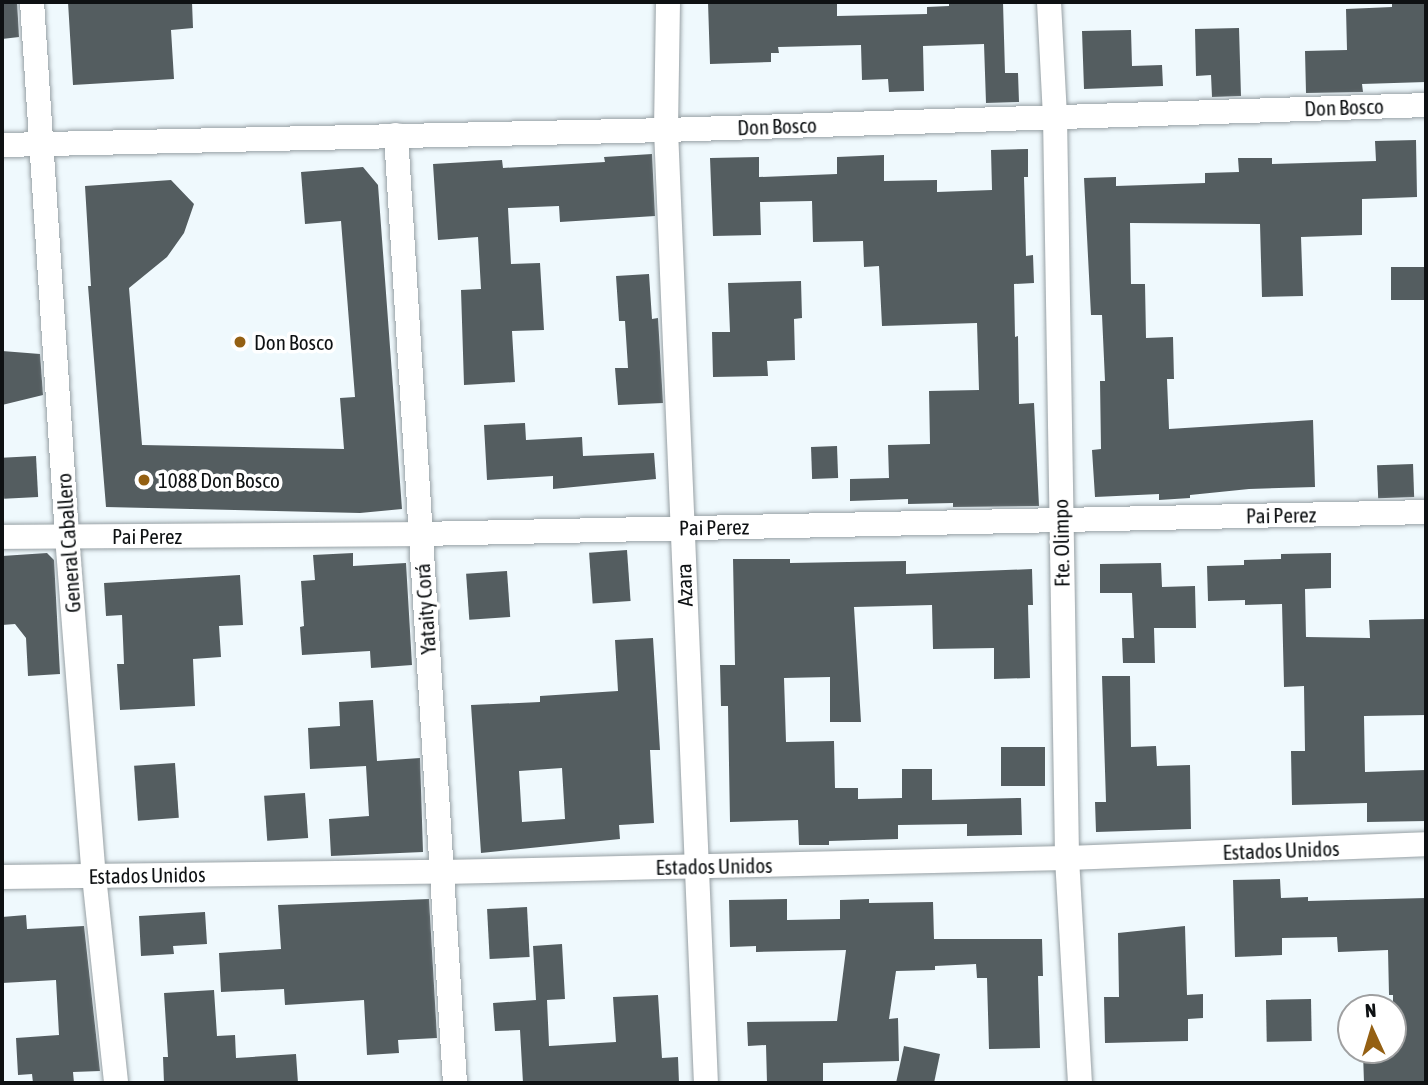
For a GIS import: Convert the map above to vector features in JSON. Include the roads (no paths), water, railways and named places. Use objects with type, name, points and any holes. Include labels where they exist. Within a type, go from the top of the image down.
[{"type":"street","name":"General Caballero","points":[[33,2],[66,536],[94,876],[116,1083]]},
{"type":"street","name":"Azara","points":[[668,2],[666,130],[706,1083]]},
{"type":"street","name":"Fte. Olimpo","points":[[1049,2],[1055,116],[1067,858],[1080,1083]]},
{"type":"street","name":"Don Bosco","points":[[2,145],[666,130],[1426,104]]},
{"type":"street","name":"Yataity Corá","points":[[396,135],[456,1083]]},
{"type":"street","name":"Pai Perez","points":[[2,537],[420,534],[1426,512]]},
{"type":"street","name":"Estados Unidos","points":[[2,877],[442,872],[1067,858],[1426,844]]},
{"type":"place","name":"Don Bosco","points":[[240,342]]},
{"type":"place","name":"1088 Don Bosco","points":[[144,480]]}]
